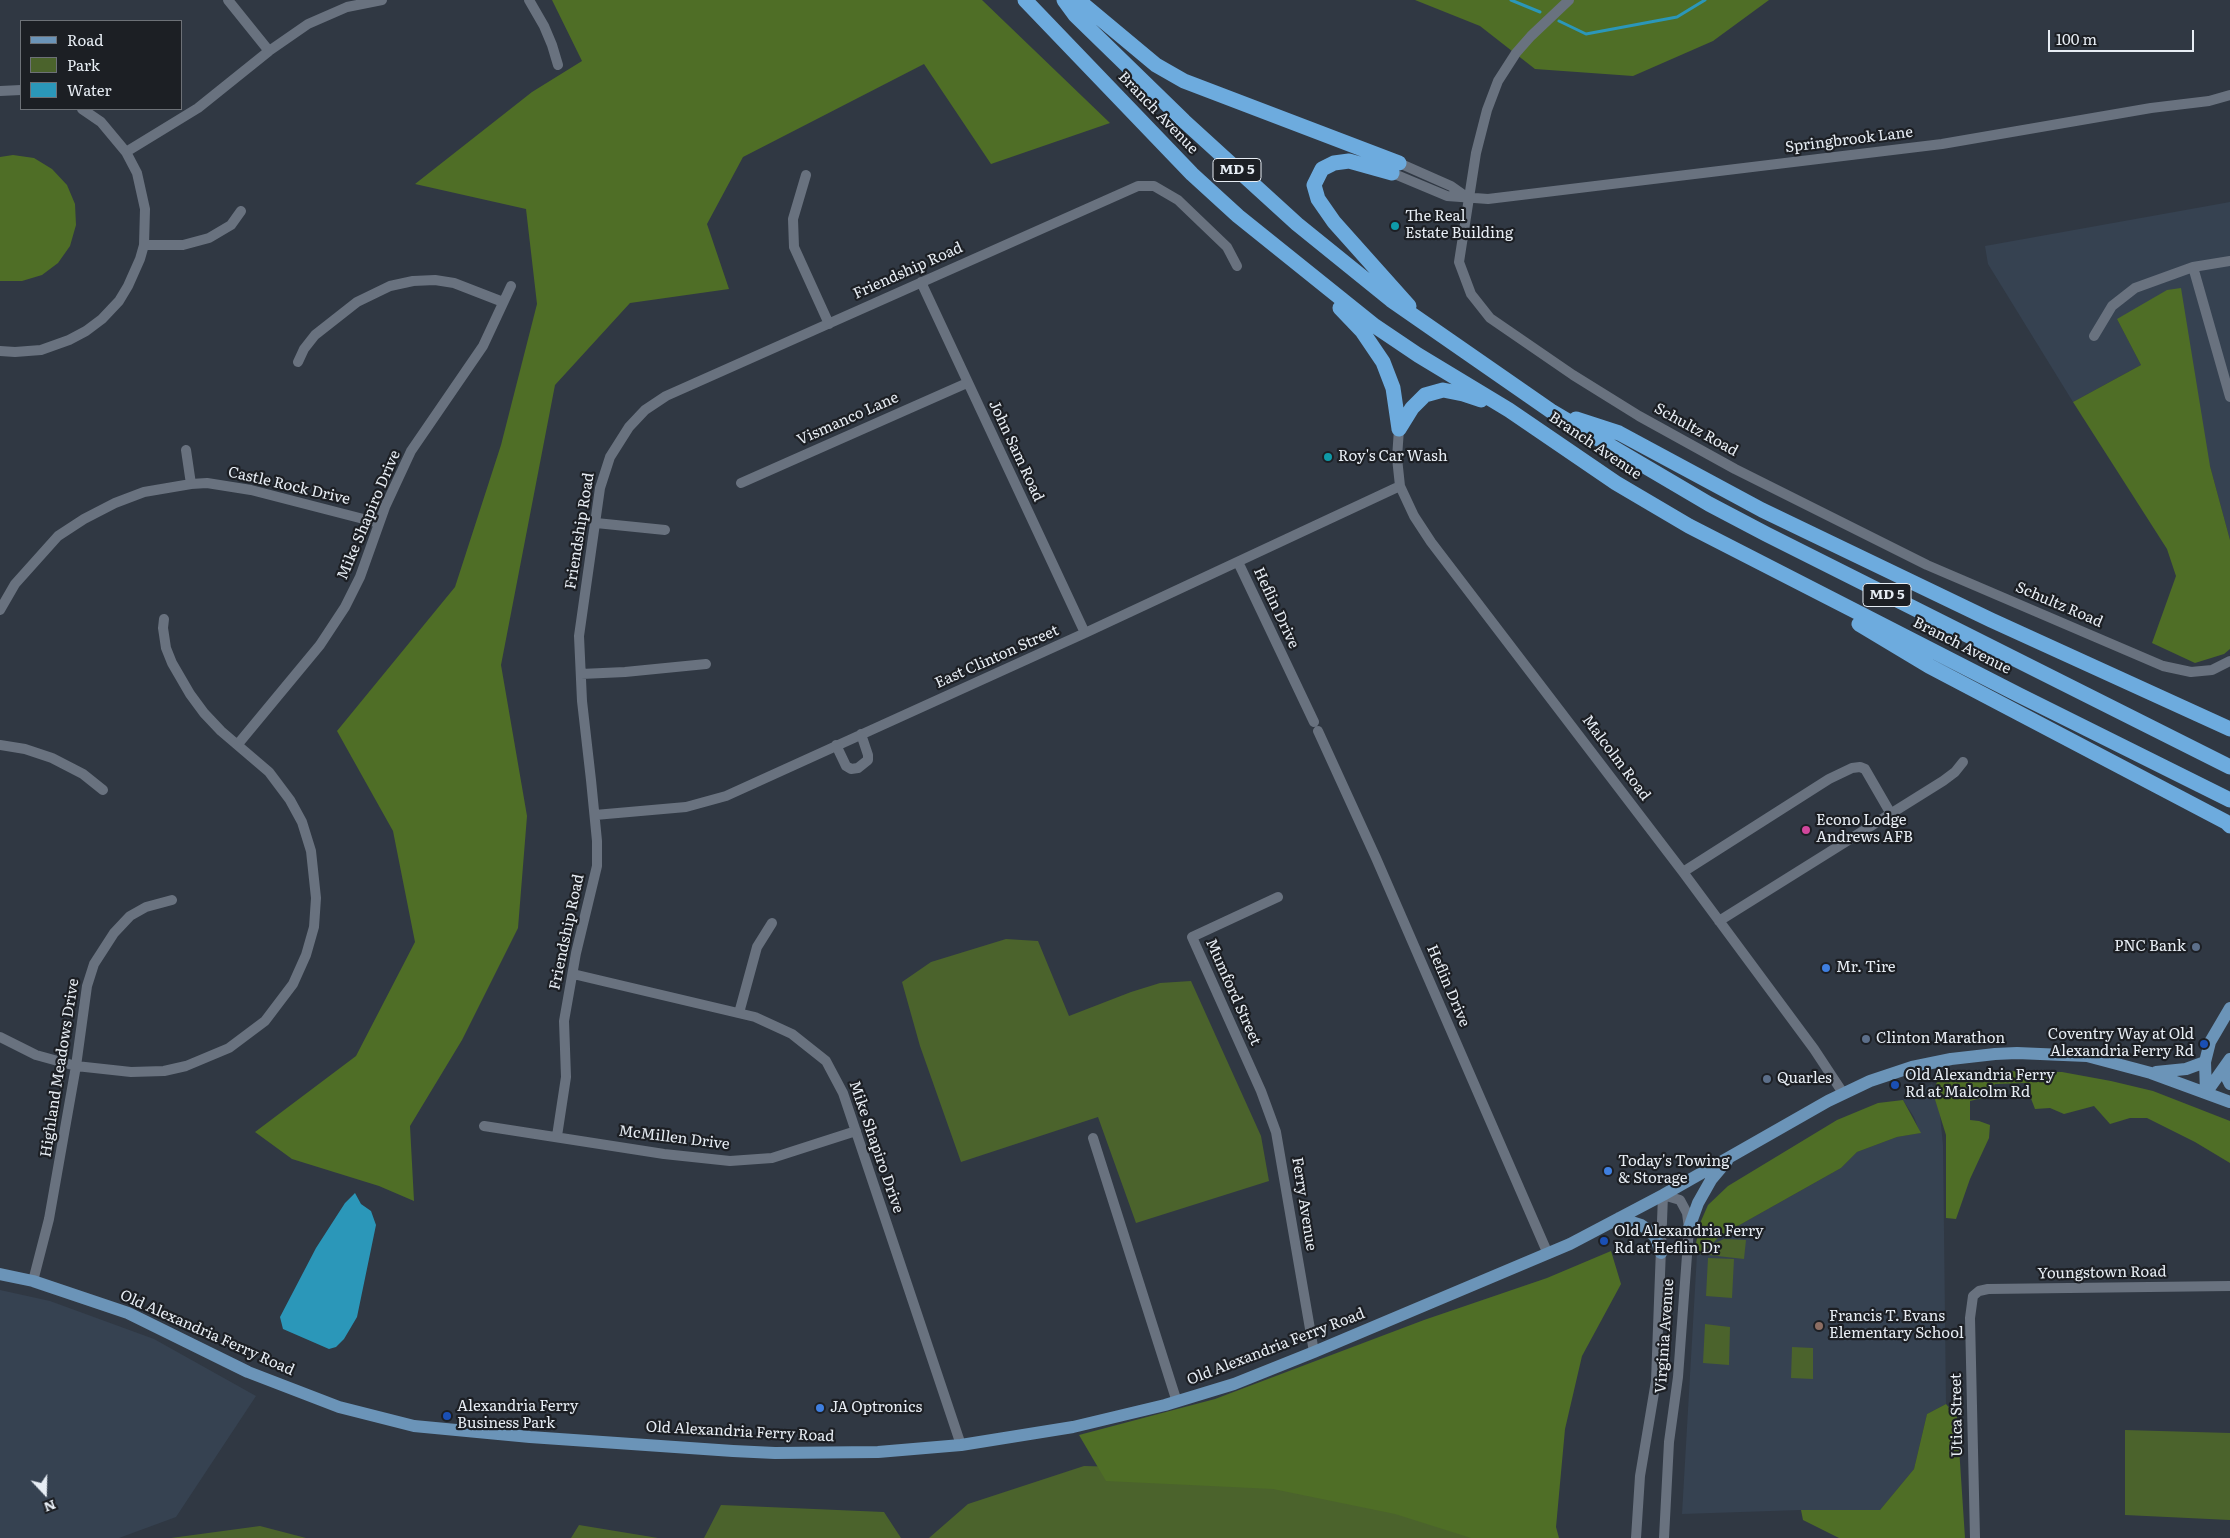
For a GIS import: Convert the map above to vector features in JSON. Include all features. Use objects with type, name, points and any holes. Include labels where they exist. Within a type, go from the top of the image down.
[{"type":"highway","name":"Branch Avenue","points":[[1025,0],[1192,174],[1238,216],[1375,326],[1418,355],[1509,410],[1624,488],[1689,526],[2019,695],[2230,800]]},
{"type":"highway","name":"Branch Avenue","points":[[1064,0],[1076,15],[1184,121],[1296,224],[1352,270],[1424,324],[1551,411],[1709,504],[1758,530],[2230,767]]},
{"type":"highway","points":[[1078,0],[1156,65],[1184,81],[1395,168]]},
{"type":"highway","points":[[1395,168],[1349,161],[1342,162],[1322,169],[1314,185],[1318,199],[1334,222],[1424,324]]},
{"type":"highway","points":[[1284,252],[1362,331],[1383,362],[1393,388],[1399,429]]},
{"type":"highway","points":[[1399,429],[1412,408],[1425,395],[1443,390],[1464,394],[1509,410]]},
{"type":"highway","points":[[1551,411],[1618,433],[1770,514],[1991,620],[2230,728]]},
{"type":"highway","points":[[1785,574],[1846,616],[1929,666],[2229,824]]},
{"type":"main road","points":[[2206,1093],[2205,1062],[2210,1042],[2230,1011]]},
{"type":"main road","name":"Old Alexandria Ferry Road","points":[[0,1274],[33,1281],[128,1313],[248,1372],[338,1407],[414,1426],[603,1443],[775,1453],[878,1452],[961,1445],[1073,1427],[1177,1402],[1234,1384],[1548,1254],[1663,1195],[1844,1093],[1884,1076],[1912,1067],[1951,1059],[2003,1053],[2087,1056],[2151,1073],[2230,1102]]},
{"type":"main road","points":[[2206,1093],[2230,1060]]},
{"type":"main road","points":[[2230,1060],[2226,1076],[2230,1084]]},
{"type":"main road","points":[[2151,1073],[2186,1069],[2205,1062]]},
{"type":"main road","points":[[1689,1228],[1698,1203],[1711,1180],[1730,1156]]},
{"type":"main road","points":[[1619,1218],[1650,1230],[1656,1238],[1661,1253]]},
{"type":"street","points":[[228,0],[268,51]]},
{"type":"street","points":[[126,152],[198,108],[268,51],[319,17],[346,3],[382,0]]},
{"type":"street","points":[[529,0],[544,26],[558,64]]},
{"type":"street","name":"Schultz Road","points":[[1569,0],[1526,42],[1498,81],[1487,110],[1476,153],[1459,262],[1471,294],[1490,318],[1516,337],[1639,416],[1735,469],[1927,565],[2163,666],[2191,672],[2212,670],[2230,660]]},
{"type":"street","points":[[0,91],[20,90]]},
{"type":"street","name":"Springbrook Lane","points":[[1469,199],[1488,200],[1942,144],[2151,108],[2209,101],[2230,95]]},
{"type":"street","points":[[0,351],[41,350],[69,340],[86,331],[102,319],[119,301],[136,271],[144,245],[146,223],[144,197],[137,173],[126,152],[101,122],[83,110]]},
{"type":"street","points":[[1395,168],[1451,186],[1469,199]]},
{"type":"street","points":[[806,175],[793,219],[794,247],[829,324]]},
{"type":"street","name":"Friendship Road","points":[[557,1136],[566,1077],[564,1025],[573,974],[597,866],[594,815],[583,715],[580,636],[600,488],[610,456],[629,427],[645,410],[666,396],[1138,186],[1150,185],[1159,188],[1178,200],[1223,243],[1230,251],[1237,266]]},
{"type":"street","points":[[144,245],[183,245],[209,238],[231,225],[241,211]]},
{"type":"street","points":[[2094,336],[2112,306],[2127,292],[2193,267],[2230,261]]},
{"type":"street","points":[[2193,267],[2230,397]]},
{"type":"street","points":[[298,362],[314,335],[357,302],[390,286],[413,281],[435,280],[454,283],[503,302]]},
{"type":"street","name":"John Sam Road","points":[[921,282],[1085,633]]},
{"type":"street","name":"Mike Shapiro Drive","points":[[238,744],[314,651],[340,614],[360,577],[379,523],[411,451],[483,346],[511,286]]},
{"type":"street","name":"Vismanco Lane","points":[[741,483],[967,383]]},
{"type":"street","name":"Malcolm Road","points":[[1399,429],[1397,458],[1400,486],[1414,516],[1431,542],[1719,921],[1844,1093]]},
{"type":"street","points":[[186,450],[191,484]]},
{"type":"street","name":"Castle Rock Drive","points":[[0,610],[15,584],[58,536],[84,519],[115,503],[144,492],[207,483],[251,490],[379,523]]},
{"type":"street","name":"East Clinton Street","points":[[594,815],[670,809],[715,800],[1085,633],[1400,486]]},
{"type":"street","points":[[596,523],[665,530]]},
{"type":"street","name":"Heflin Drive","points":[[1238,562],[1380,867],[1548,1254]]},
{"type":"street","points":[[0,1037],[36,1055],[76,1066],[131,1072],[170,1070],[199,1062],[229,1048],[250,1034],[265,1020],[293,984],[306,955],[314,927],[316,898],[311,851],[302,822],[290,800],[269,772],[204,714],[177,673],[166,648],[163,628],[164,619]]},
{"type":"street","points":[[581,674],[626,672],[706,664]]},
{"type":"street","points":[[836,745],[846,766],[851,769],[858,768],[868,760],[861,734]]},
{"type":"street","points":[[0,745],[24,748],[52,758],[83,774],[103,790]]},
{"type":"street","points":[[1719,921],[1943,781],[1955,772],[1963,762]]},
{"type":"street","points":[[1682,872],[1829,779],[1852,768],[1860,767],[1865,769],[1872,778],[1891,814]]},
{"type":"street","name":"Mumford Street","points":[[1248,1064],[1192,937],[1278,897]]},
{"type":"street","name":"Highland Meadows Drive","points":[[33,1281],[51,1212],[76,1066],[87,986],[99,955],[114,933],[130,916],[146,907],[172,900]]},
{"type":"street","points":[[739,1013],[757,947],[772,923]]},
{"type":"street","name":"Mike Shapiro Drive","points":[[573,974],[739,1013],[782,1028],[802,1040],[826,1061],[840,1084],[961,1445]]},
{"type":"street","name":"Ferry Avenue","points":[[1248,1064],[1271,1115],[1280,1147],[1314,1352]]},
{"type":"street","name":"McMillen Drive","points":[[484,1126],[674,1155],[713,1160],[744,1161],[783,1155],[856,1131]]},
{"type":"street","points":[[1093,1138],[1177,1402]]},
{"type":"street","name":"Virginia Avenue","points":[[1636,1538],[1640,1476],[1656,1381],[1663,1195],[1680,1200],[1687,1213],[1689,1228],[1678,1377],[1669,1442],[1664,1538]]},
{"type":"street","name":"Youngstown Road","points":[[1975,1294],[1988,1289],[2230,1286]]},
{"type":"street","name":"Utica Street","points":[[1975,1294],[1972,1298],[1970,1318],[1975,1538]]},
{"type":"street","name":"Virginia Avenue","points":[[1629,1538],[1638,1508]]},
{"type":"street","name":"Virginia Avenue","points":[[1638,1508],[1641,1538]]},
{"type":"shaded area","points":[[2230,202],[2230,540],[2210,466],[2117,319],[2141,365],[2073,402],[1988,264],[1985,246]]},
{"type":"shaded area","name":"Francis T. Evans Elementary School","points":[[1932,1084],[1939,1105],[1943,1145],[1946,1404],[1927,1414],[1914,1469],[1880,1510],[1801,1510],[1682,1514],[1697,1254],[1702,1253],[1720,1236],[1841,1168],[1857,1152],[1897,1137],[1920,1133],[1914,1117],[1903,1100]]},
{"type":"shaded area","points":[[0,1290],[50,1301],[154,1339],[256,1396],[176,1517],[119,1538],[0,1538]]},
{"type":"green space","points":[[552,0],[982,0],[1110,123],[991,164],[924,64],[743,157],[707,224],[729,289],[630,303],[555,385],[501,665],[527,816],[518,928],[462,1040],[410,1126],[414,1201],[379,1186],[292,1159],[255,1132],[356,1056],[415,942],[393,831],[337,731],[455,587],[501,445],[537,304],[526,209],[415,184],[532,92],[582,61]]},
{"type":"green space","points":[[1415,0],[1769,0],[1713,41],[1633,76],[1535,69],[1480,26]]},
{"type":"green space","points":[[13,155],[34,158],[52,169],[67,185],[75,204],[76,225],[70,246],[58,263],[42,275],[22,281],[0,281],[0,157]]},
{"type":"green space","points":[[2181,288],[2210,466],[2230,540],[2230,649],[2224,654],[2195,663],[2152,643],[2176,576],[2167,549],[2073,402],[2141,365],[2117,319],[2167,290]]},
{"type":"green space","points":[[1006,939],[1038,941],[1069,1016],[1160,983],[1191,981],[1261,1136],[1269,1181],[1136,1223],[1098,1117],[961,1162],[920,1046],[902,982],[931,962]]},
{"type":"green space","points":[[1998,1071],[2062,1072],[2111,1081],[2153,1091],[2230,1121],[2230,1163],[2195,1142],[2147,1118],[2130,1118],[2110,1124],[2094,1106],[2064,1114],[2050,1108],[2035,1109],[2025,1083],[1995,1084],[1983,1098],[1970,1101],[1970,1120],[1990,1125],[1989,1138],[1970,1179],[1956,1219],[1946,1218],[1946,1135],[1933,1093],[1938,1079]]},
{"type":"green space","points":[[1903,1100],[1921,1133],[1897,1137],[1857,1152],[1841,1168],[1720,1236],[1702,1254],[1697,1254],[1696,1243],[1701,1221],[1708,1205],[1728,1186],[1837,1120],[1878,1103]]},
{"type":"green space","points":[[1724,1239],[1746,1240],[1744,1259],[1708,1255],[1713,1244]]},
{"type":"green space","points":[[1611,1251],[1621,1284],[1582,1356],[1565,1429],[1556,1527],[1559,1538],[1471,1538],[1395,1514],[1273,1489],[1106,1481],[1079,1435],[1215,1399],[1424,1320],[1547,1278]]},
{"type":"green space","points":[[1708,1258],[1734,1259],[1732,1298],[1706,1296]]},
{"type":"green space","points":[[1705,1324],[1730,1327],[1729,1365],[1703,1363]]},
{"type":"green space","points":[[1792,1347],[1813,1348],[1813,1379],[1791,1378]]},
{"type":"green space","points":[[1946,1404],[1957,1417],[1965,1538],[1839,1538],[1803,1520],[1801,1510],[1880,1510],[1914,1469],[1927,1414]]},
{"type":"green space","points":[[2125,1430],[2230,1433],[2230,1520],[2125,1515]]},
{"type":"green space","points":[[1084,1466],[1239,1470],[1510,1538],[929,1538],[968,1504]]},
{"type":"green space","points":[[721,1505],[884,1512],[901,1538],[704,1538]]},
{"type":"green space","points":[[579,1525],[658,1538],[571,1538]]},
{"type":"green space","points":[[260,1526],[306,1538],[171,1538]]},
{"type":"water","points":[[355,1193],[361,1204],[371,1211],[376,1225],[357,1317],[344,1339],[336,1347],[329,1349],[283,1329],[280,1317],[316,1248],[345,1203]]},
{"type":"waterway","points":[[1511,0],[1540,12]]},
{"type":"waterway","points":[[1559,21],[1586,34],[1677,17],[1705,0]]},
{"type":"place","name":"The Real Estate Building","points":[[1395,226]]},
{"type":"place","name":"Roy's Car Wash","points":[[1328,457]]},
{"type":"place","name":"Econo Lodge Andrews AFB","points":[[1806,830]]},
{"type":"place","name":"PNC Bank","points":[[2196,947]]},
{"type":"place","name":"Mr. Tire","points":[[1826,968]]},
{"type":"place","name":"Clinton Marathon","points":[[1866,1039]]},
{"type":"place","name":"Coventry Way at Old Alexandria Ferry Rd","points":[[2204,1044]]},
{"type":"place","name":"Quarles","points":[[1767,1079]]},
{"type":"place","name":"Old Alexandria Ferry Rd at Malcolm Rd","points":[[1895,1085]]},
{"type":"place","name":"Today's Towing & Storage","points":[[1608,1171]]},
{"type":"place","name":"Old Alexandria Ferry Rd at Heflin Dr","points":[[1604,1241]]},
{"type":"place","name":"Francis T. Evans Elementary School","points":[[1819,1326]]},
{"type":"place","name":"JA Optronics","points":[[820,1408]]},
{"type":"place","name":"Alexandria Ferry Business Park","points":[[447,1416]]}]
